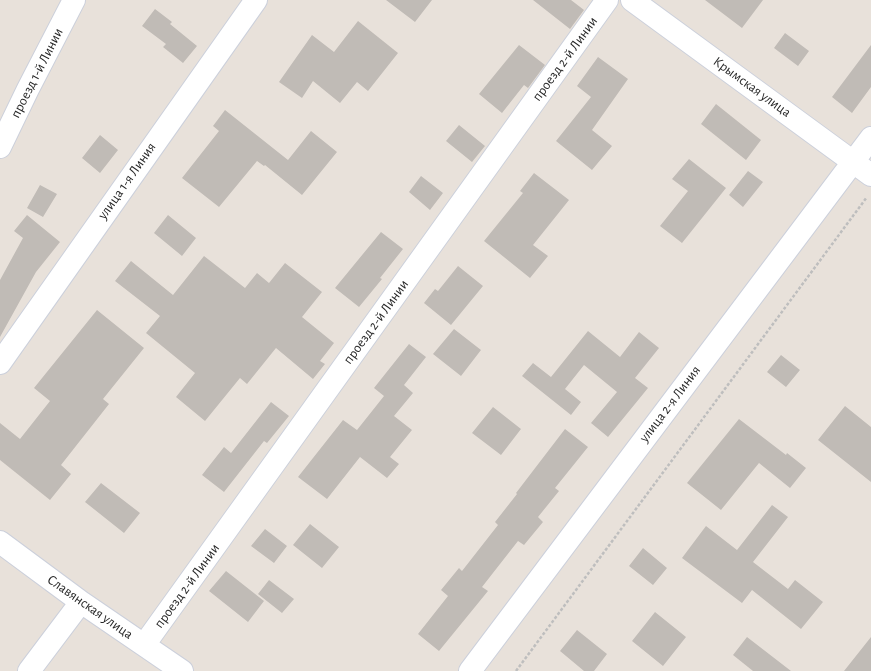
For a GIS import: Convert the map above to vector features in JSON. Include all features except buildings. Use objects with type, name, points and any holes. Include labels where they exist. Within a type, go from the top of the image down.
[{"type":"street","name":"проезд 1-й Линии","points":[[0,147],[74,0]]},
{"type":"street","name":"улица 1-я Линия","points":[[0,363],[256,0]]},
{"type":"street","name":"проезд 2-й Линии","points":[[144,645],[607,0]]},
{"type":"street","name":"Крымская улица","points":[[632,0],[871,175]]},
{"type":"street","name":"улица 2-я Линия","points":[[470,671],[871,138]]},
{"type":"street","name":"Славянская улица","points":[[0,542],[81,602],[182,671]]},
{"type":"street","points":[[29,671],[81,602]]},
{"type":"path","points":[[516,671],[871,192]]}]
